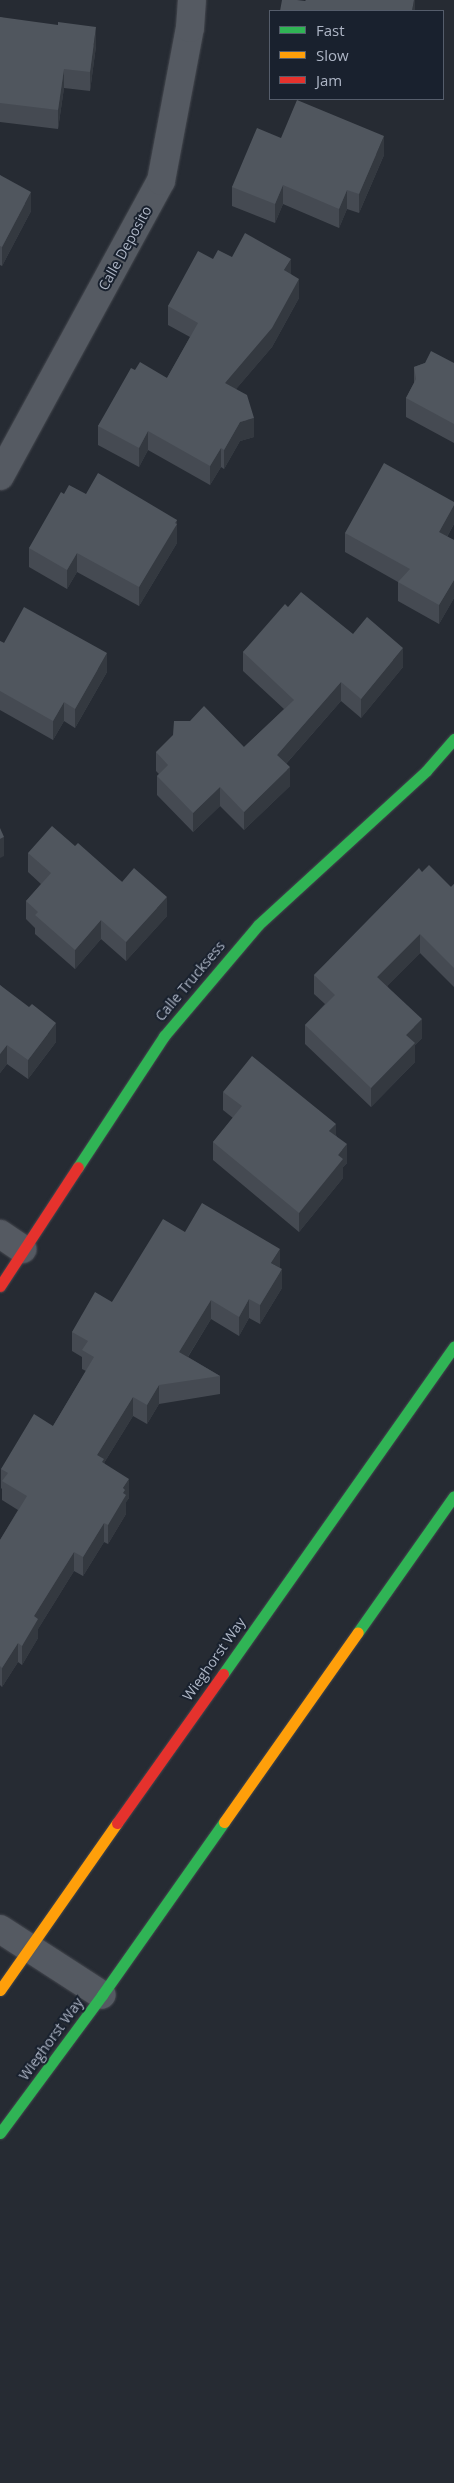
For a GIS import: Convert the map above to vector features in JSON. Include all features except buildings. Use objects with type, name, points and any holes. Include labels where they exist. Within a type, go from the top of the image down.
[{"type":"street","name":"Calle Deposito","points":[[0,476],[161,181],[190,28],[192,0]]},
{"type":"street","name":"Calle Trucksess","points":[[0,1286],[11,1241],[164,1036],[251,932],[426,771],[454,739]]},
{"type":"street","name":"Wieghorst Way","points":[[0,1990],[454,1346]]},
{"type":"street","name":"Wieghorst Way","points":[[0,2134],[102,1995],[454,1496]]},
{"type":"street","points":[[0,1930],[102,1995]]},
{"type":"traffic: fast","points":[[78,1167],[164,1036],[258,925],[426,771],[454,739]]},
{"type":"traffic: fast","points":[[223,1674],[454,1346]]},
{"type":"traffic: fast","points":[[358,1632],[454,1496]]},
{"type":"traffic: fast","points":[[0,2133],[102,1995],[224,1822]]},
{"type":"traffic: slow","points":[[224,1822],[358,1632]]},
{"type":"traffic: slow","points":[[0,1990],[117,1823]]},
{"type":"traffic: jam","points":[[0,1286],[78,1167]]},
{"type":"traffic: jam","points":[[117,1823],[223,1674]]}]
